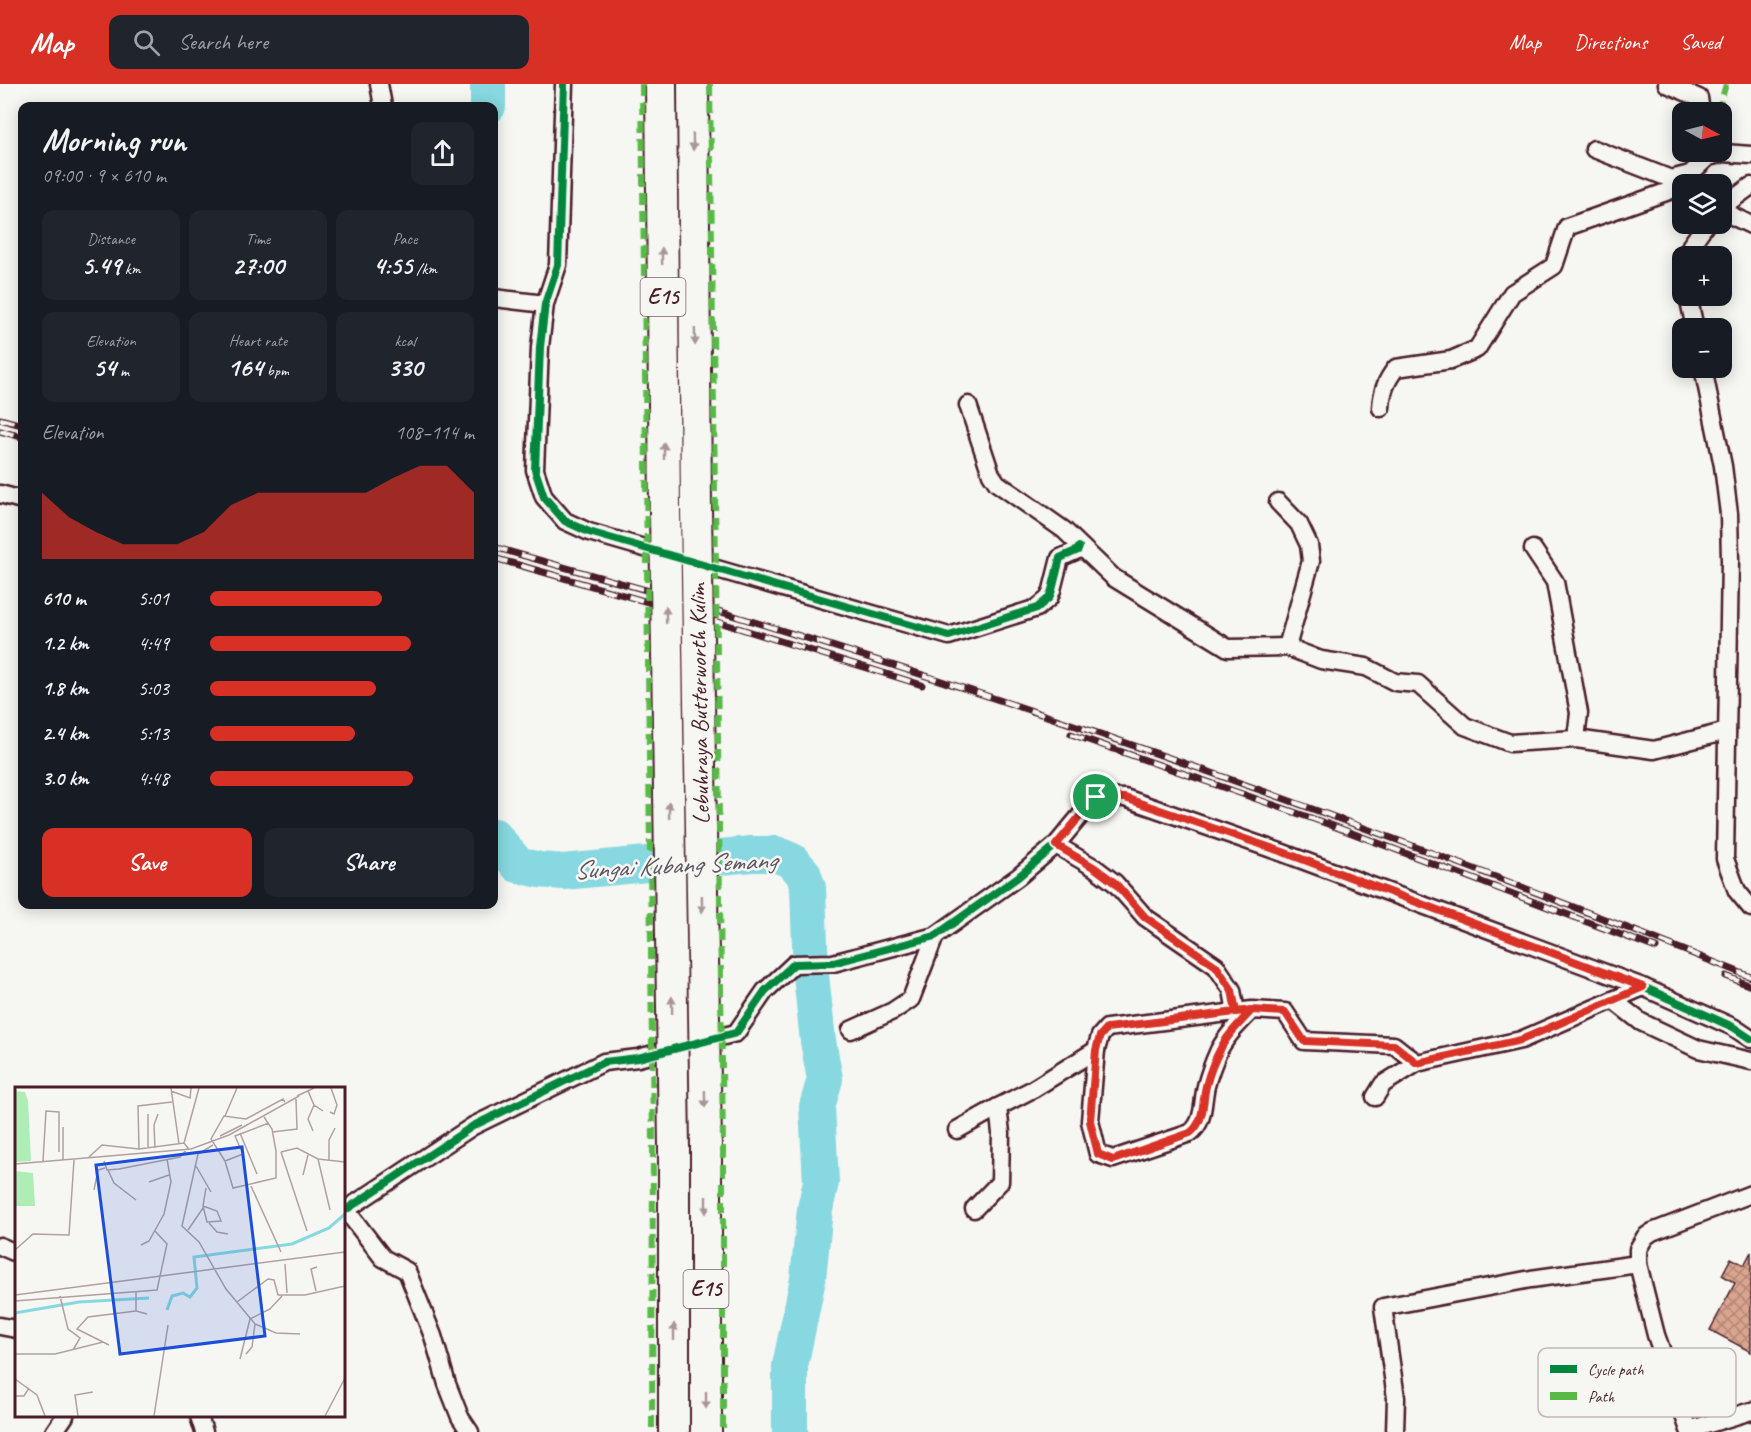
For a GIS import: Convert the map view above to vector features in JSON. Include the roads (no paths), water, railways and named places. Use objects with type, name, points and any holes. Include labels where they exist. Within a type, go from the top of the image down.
[{"type":"highway","name":"Lebuhraya Butterworth Kulim","points":[[661,84],[674,1147],[674,1432]]},
{"type":"highway","name":"Lebuhraya Butterworth Kulim","points":[[693,84],[696,509],[706,1147],[706,1432]]},
{"type":"street","points":[[379,84],[382,102]]},
{"type":"street","points":[[564,84],[558,265],[545,304],[540,347],[535,470],[544,497],[565,521],[589,532],[949,636],[1037,608],[1048,598],[1052,590],[1060,558],[1078,550],[1079,547]]},
{"type":"street","points":[[1667,84],[1699,98]]},
{"type":"street","points":[[1594,149],[1672,179]]},
{"type":"street","points":[[1732,154],[1751,155]]},
{"type":"street","points":[[1732,201],[1751,186]]},
{"type":"street","points":[[1382,408],[1382,395],[1386,381],[1396,368],[1451,360],[1477,350],[1512,293],[1554,266],[1567,227],[1672,188]]},
{"type":"street","points":[[1732,215],[1751,225]]},
{"type":"street","points":[[498,298],[545,304]]},
{"type":"street","points":[[1705,378],[1723,466],[1729,514],[1725,859],[1737,891],[1751,908]]},
{"type":"street","points":[[968,405],[997,483],[1064,530],[1079,547],[1114,578],[1228,648],[1287,647],[1321,660],[1365,667],[1395,682],[1418,684],[1465,726],[1510,743],[1576,739],[1654,750],[1727,731]]},
{"type":"street","points":[[0,494],[18,499]]},
{"type":"street","points":[[1278,502],[1299,524],[1309,545],[1311,561],[1287,647]]},
{"type":"street","points":[[1533,549],[1555,582],[1579,713],[1576,739]]},
{"type":"street","points":[[470,1432],[460,1417],[447,1384],[433,1336],[407,1271],[383,1258],[345,1210],[473,1126],[604,1062],[638,1058],[736,1033],[765,991],[794,964],[834,963],[935,936],[1018,877],[1056,845],[1096,797],[1125,798],[1283,852],[1643,987],[1733,1026],[1751,1039]]},
{"type":"street","points":[[1056,845],[1115,883],[1145,917],[1216,966],[1244,1011]]},
{"type":"street","points":[[851,1030],[893,1011],[911,999],[935,936]]},
{"type":"street","points":[[1374,1097],[1383,1084],[1417,1063],[1521,1040],[1643,987]]},
{"type":"street","points":[[1613,1000],[1641,1022],[1698,1049],[1751,1061]]},
{"type":"street","points":[[1244,1011],[1219,1051],[1207,1084],[1200,1121],[1195,1129],[1190,1133],[1113,1160],[1098,1154],[1090,1121],[1096,1050],[1100,1036],[1107,1028],[1244,1011],[1285,1012],[1304,1041],[1394,1045],[1417,1063]]},
{"type":"street","points":[[957,1130],[1033,1089],[1096,1050]]},
{"type":"street","points":[[974,1209],[1000,1182],[1001,1133],[998,1107]]},
{"type":"street","points":[[1661,1348],[1638,1264],[1638,1250],[1645,1237],[1652,1232],[1751,1194]]},
{"type":"street","points":[[0,1246],[15,1253]]},
{"type":"street","points":[[1395,1432],[1396,1398],[1383,1307],[1531,1279],[1638,1264]]},
{"type":"street","points":[[0,1326],[15,1329]]},
{"type":"street","points":[[1736,1416],[1751,1411]]},
{"type":"street","points":[[199,1417],[204,1432]]},
{"type":"street","points":[[1684,1417],[1689,1430],[1731,1417]]},
{"type":"waterway","name":"Sungai Kubang Semang","points":[[488,84],[488,102]]},
{"type":"waterway","name":"Sungai Kubang Semang","points":[[498,841],[518,865],[540,870],[563,872],[752,854],[776,854],[792,861],[803,873],[808,888],[811,975],[818,1041],[825,1079],[817,1107],[821,1182],[815,1209],[808,1279],[790,1366],[790,1432]]},
{"type":"railway","points":[[0,419],[18,424]]},
{"type":"railway","points":[[0,431],[18,436]]},
{"type":"railway","points":[[498,548],[738,617],[1121,741],[1375,832],[1751,977]]},
{"type":"railway","points":[[498,559],[735,627],[922,685]]},
{"type":"railway","points":[[1071,734],[1328,824],[1656,948]]},
{"type":"railway","points":[[1726,976],[1751,986]]}]
